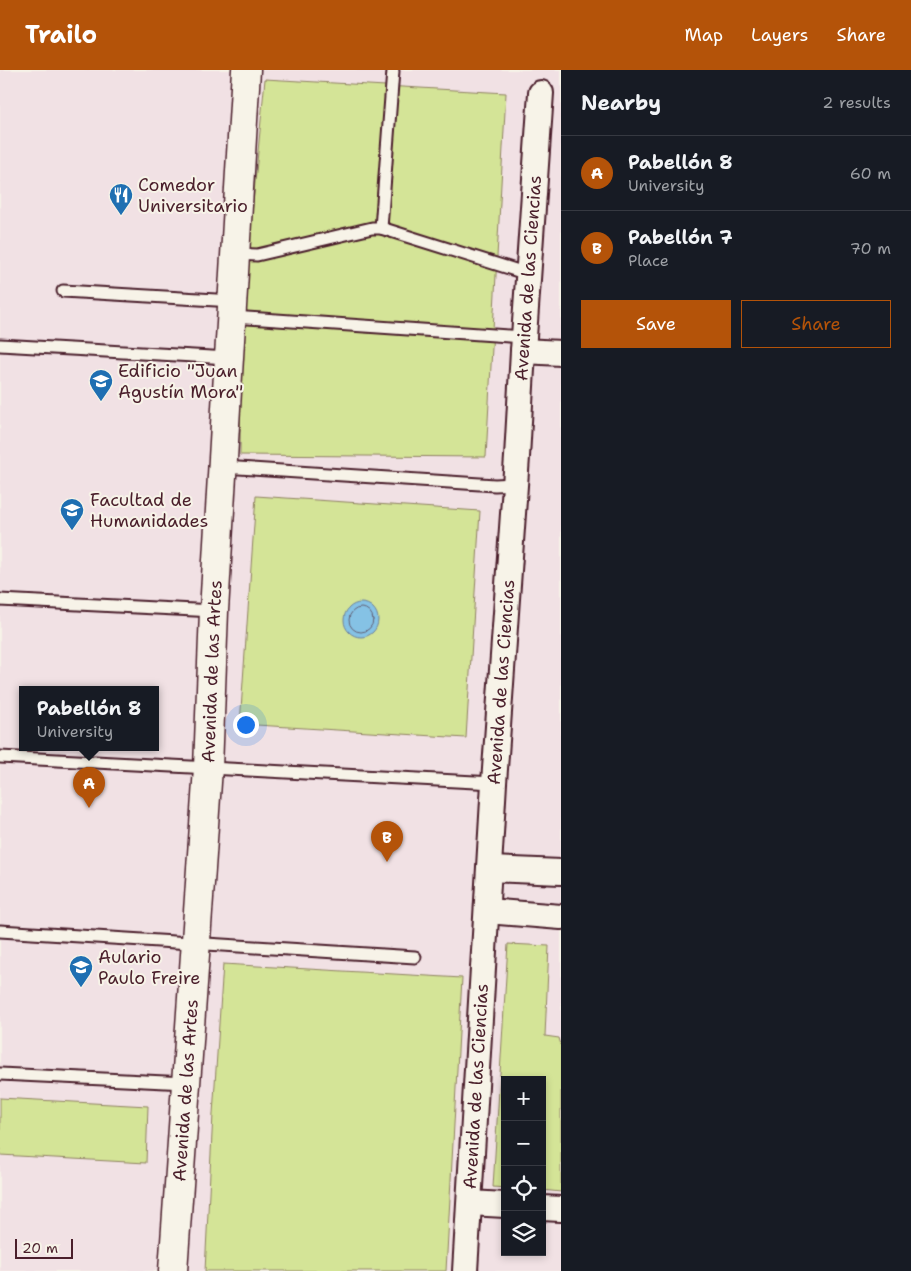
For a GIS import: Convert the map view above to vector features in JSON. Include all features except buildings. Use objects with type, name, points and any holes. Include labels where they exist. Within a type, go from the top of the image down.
[{"type":"street","name":"Avenida de las Artes","points":[[173,1271],[208,768],[214,612],[246,70]]},
{"type":"street","name":"Avenida de las Ciencias","points":[[465,1271],[494,783],[518,457],[523,344],[540,93]]},
{"type":"street","points":[[523,344],[561,353]]},
{"type":"street","points":[[489,869],[561,872]]},
{"type":"street","points":[[487,911],[561,917]]},
{"type":"street","points":[[470,1203],[501,1205]]},
{"type":"street","points":[[546,1208],[561,1209]]},
{"type":"lane","points":[[381,228],[393,71]]},
{"type":"lane","points":[[236,254],[257,255],[372,228],[381,228],[528,274]]},
{"type":"lane","points":[[63,291],[523,344]]},
{"type":"lane","points":[[0,346],[229,358]]},
{"type":"lane","points":[[223,467],[495,485],[515,484]]},
{"type":"lane","points":[[0,600],[214,612]]},
{"type":"lane","points":[[0,757],[494,783]]},
{"type":"lane","points":[[0,931],[415,957]]},
{"type":"lane","points":[[0,1074],[186,1083]]},
{"type":"shaded area","points":[[0,70],[561,70],[561,1271],[0,1271]]},
{"type":"green space","points":[[265,79],[506,93],[486,457],[240,455],[241,328]]},
{"type":"green space","points":[[256,496],[480,511],[466,738],[240,724]]},
{"type":"green space","points":[[508,944],[549,946],[545,1036],[559,1038],[561,1045],[561,1192],[546,1190],[546,1076],[501,1076],[501,1188],[493,1187]]},
{"type":"green space","points":[[223,964],[462,978],[446,1271],[205,1271]]},
{"type":"green space","points":[[0,1098],[148,1106],[146,1163],[0,1155]]},
{"type":"water","points":[[361,603],[368,604],[373,608],[377,613],[377,627],[373,632],[368,636],[361,637],[354,636],[349,632],[345,627],[344,620],[345,613],[349,608],[354,604]]},
{"type":"place","name":"Comedor Universitario","points":[[121,216]]},
{"type":"place","name":"Edificio \"Juan Agustín Mora\"","points":[[101,402]]},
{"type":"place","name":"Facultad de Humanidades","points":[[72,531]]},
{"type":"place","name":"Pabellón 8","points":[[89,808]]},
{"type":"place","name":"Pabellón 7","points":[[387,862]]},
{"type":"place","name":"Aulario Paulo Freire","points":[[81,988]]}]
